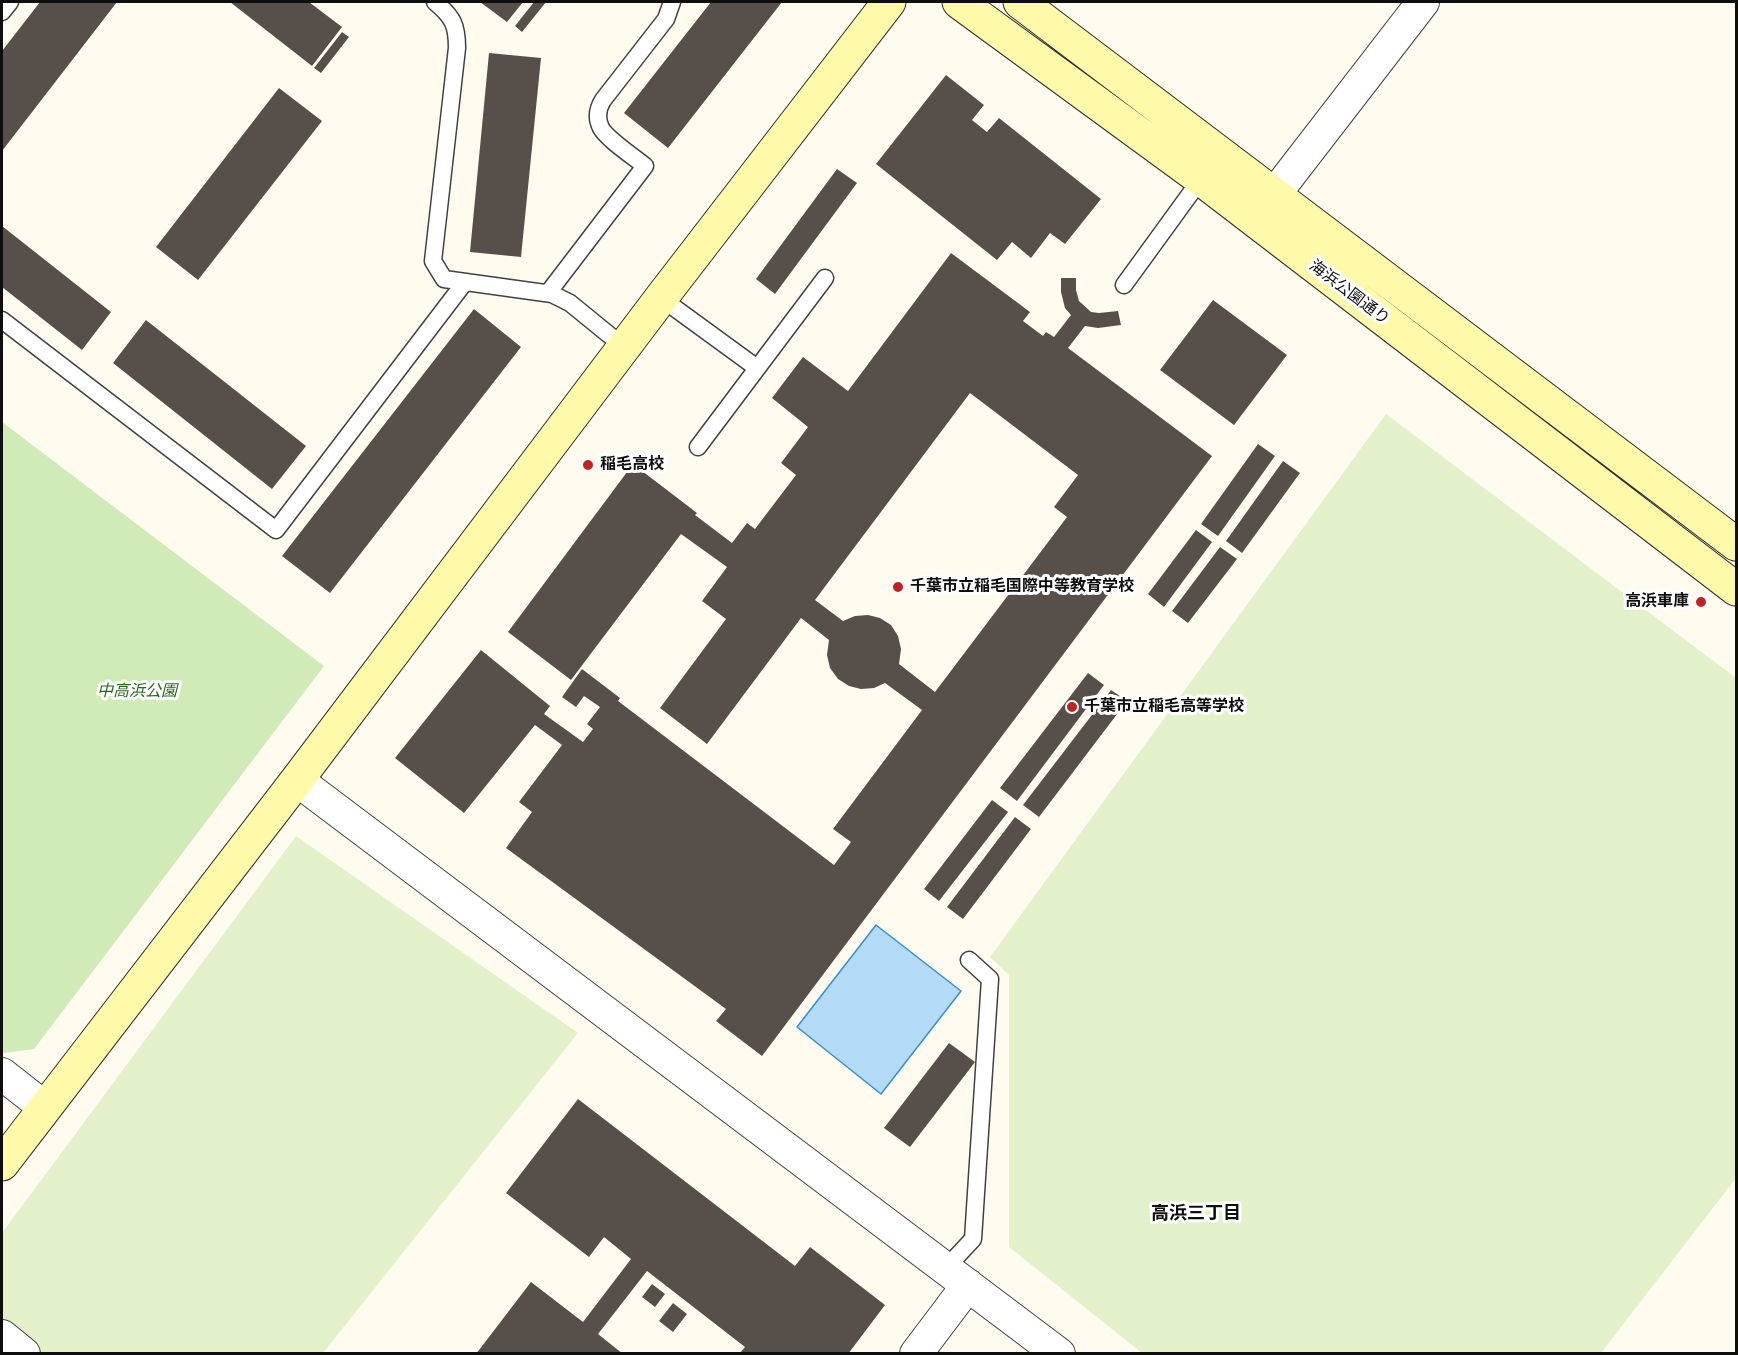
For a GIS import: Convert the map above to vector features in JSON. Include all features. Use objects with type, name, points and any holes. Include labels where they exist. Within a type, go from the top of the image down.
[{"type":"street","points":[[2,1164],[889,2]]},
{"type":"street","name":"海浜公園通り","points":[[959,2],[1201,179],[1737,589]]},
{"type":"street","name":"海浜公園通り","points":[[1020,2],[1737,544]]},
{"type":"street","points":[[1274,195],[1423,2]]},
{"type":"street","points":[[297,780],[1059,1353]]},
{"type":"street","points":[[2,1074],[44,1107]]},
{"type":"street","points":[[916,1353],[957,1277]]},
{"type":"street","points":[[2,1336],[24,1353]]},
{"type":"lane","points":[[2,12],[10,2]]},
{"type":"lane","points":[[435,2],[450,16],[457,30],[457,48],[433,261],[444,279],[552,294],[570,303],[624,347]]},
{"type":"lane","points":[[548,294],[645,166],[602,128],[598,108],[666,19],[672,2]]},
{"type":"lane","points":[[1124,285],[1201,179]]},
{"type":"lane","points":[[698,447],[825,278]]},
{"type":"lane","points":[[2,320],[276,530],[465,282]]},
{"type":"lane","points":[[661,298],[757,368]]},
{"type":"lane","points":[[957,1277],[974,1239],[990,979],[969,960]]},
{"type":"green space","points":[[1386,414],[1736,678],[1736,1178],[1601,1353],[1142,1353],[1009,1247],[1009,975],[990,957]]},
{"type":"green space","name":"中高浜公園","points":[[2,422],[324,666],[34,1049],[4,1053],[2,1051]]},
{"type":"green space","points":[[296,836],[578,1033],[323,1353],[15,1353],[2,1341],[2,1233]]},
{"type":"water","points":[[876,925],[961,991],[881,1094],[797,1027]]},
{"type":"building","points":[[40,2],[117,2],[2,151],[2,51]]},
{"type":"building","points":[[230,2],[309,2],[342,27],[312,66]]},
{"type":"building","points":[[480,2],[523,2],[507,22]]},
{"type":"building","points":[[534,2],[546,2],[522,32],[515,26]]},
{"type":"building","points":[[711,2],[782,2],[668,148],[624,113]]},
{"type":"building","points":[[342,32],[349,37],[321,73],[314,68]]},
{"type":"building","points":[[489,53],[541,58],[521,257],[470,252]]},
{"type":"building","points":[[946,75],[984,105],[972,120],[987,132],[999,118],[1101,199],[1065,244],[1050,233],[1031,258],[1012,242],[997,260],[876,164]]},
{"type":"building","points":[[279,88],[322,121],[198,280],[156,247]]},
{"type":"building","points":[[837,169],[857,183],[775,294],[756,279]]},
{"type":"building","points":[[2,226],[111,312],[82,350],[2,287]]},
{"type":"building","points":[[951,253],[1030,312],[1023,321],[1043,336],[1046,332],[1054,337],[1071,315],[1065,308],[1061,292],[1061,278],[1076,278],[1079,301],[1091,312],[1118,311],[1121,325],[1098,328],[1085,326],[1068,348],[1212,456],[762,1056],[716,1021],[726,1009],[506,848],[532,812],[519,802],[562,745],[535,725],[464,813],[395,758],[481,650],[550,706],[544,714],[583,742],[593,729],[587,724],[600,707],[584,696],[576,707],[562,697],[582,669],[620,698],[618,701],[834,865],[851,842],[833,829],[922,710],[885,683],[874,688],[861,689],[849,686],[838,679],[830,668],[827,655],[829,640],[801,618],[707,744],[660,708],[726,619],[702,601],[727,567],[681,534],[571,680],[508,632],[633,464],[732,543],[747,523],[755,529],[796,475],[781,463],[808,427],[772,398],[803,357],[848,391]],"holes":[[[970,393],[1078,475],[1054,507],[1067,517],[935,692],[899,664],[901,649],[898,636],[891,625],[880,618],[868,615],[855,616],[843,621],[815,600]]]},
{"type":"building","points":[[1213,300],[1287,355],[1234,425],[1160,370]]},
{"type":"building","points":[[474,309],[521,347],[330,593],[282,556]]},
{"type":"building","points":[[146,320],[306,446],[272,489],[113,363]]},
{"type":"building","points":[[1258,444],[1275,456],[1218,536],[1201,524]]},
{"type":"building","points":[[1283,461],[1300,473],[1242,553],[1226,541]]},
{"type":"building","points":[[1196,530],[1212,542],[1164,607],[1148,594]]},
{"type":"building","points":[[1220,547],[1237,559],[1188,623],[1172,611]]},
{"type":"building","points":[[1088,673],[1104,685],[1017,801],[1000,788]]},
{"type":"building","points":[[1111,690],[1127,701],[1039,817],[1023,805]]},
{"type":"building","points":[[992,800],[1008,812],[939,901],[924,889]]},
{"type":"building","points":[[1015,817],[1031,829],[963,919],[947,907]]},
{"type":"building","points":[[949,1043],[975,1062],[910,1147],[884,1128]]},
{"type":"building","points":[[578,1099],[795,1266],[810,1247],[885,1305],[848,1354],[739,1354],[745,1347],[647,1271],[598,1334],[623,1354],[476,1354],[531,1282],[583,1322],[631,1259],[604,1237],[589,1257],[506,1193]]},
{"type":"building","points":[[652,1284],[665,1294],[655,1307],[642,1297]]},
{"type":"building","points":[[673,1303],[687,1314],[673,1332],[659,1321]]},
{"type":"place","name":"稲毛高校","points":[[588,465]]},
{"type":"place","name":"千葉市立稲毛国際中等教育学校","points":[[898,587]]},
{"type":"place","name":"高浜車庫","points":[[1701,602]]},
{"type":"place","name":"千葉市立稲毛高等学校","points":[[1072,707]]},
{"type":"district","name":"高浜三丁目","points":[[1196,1214]]}]
